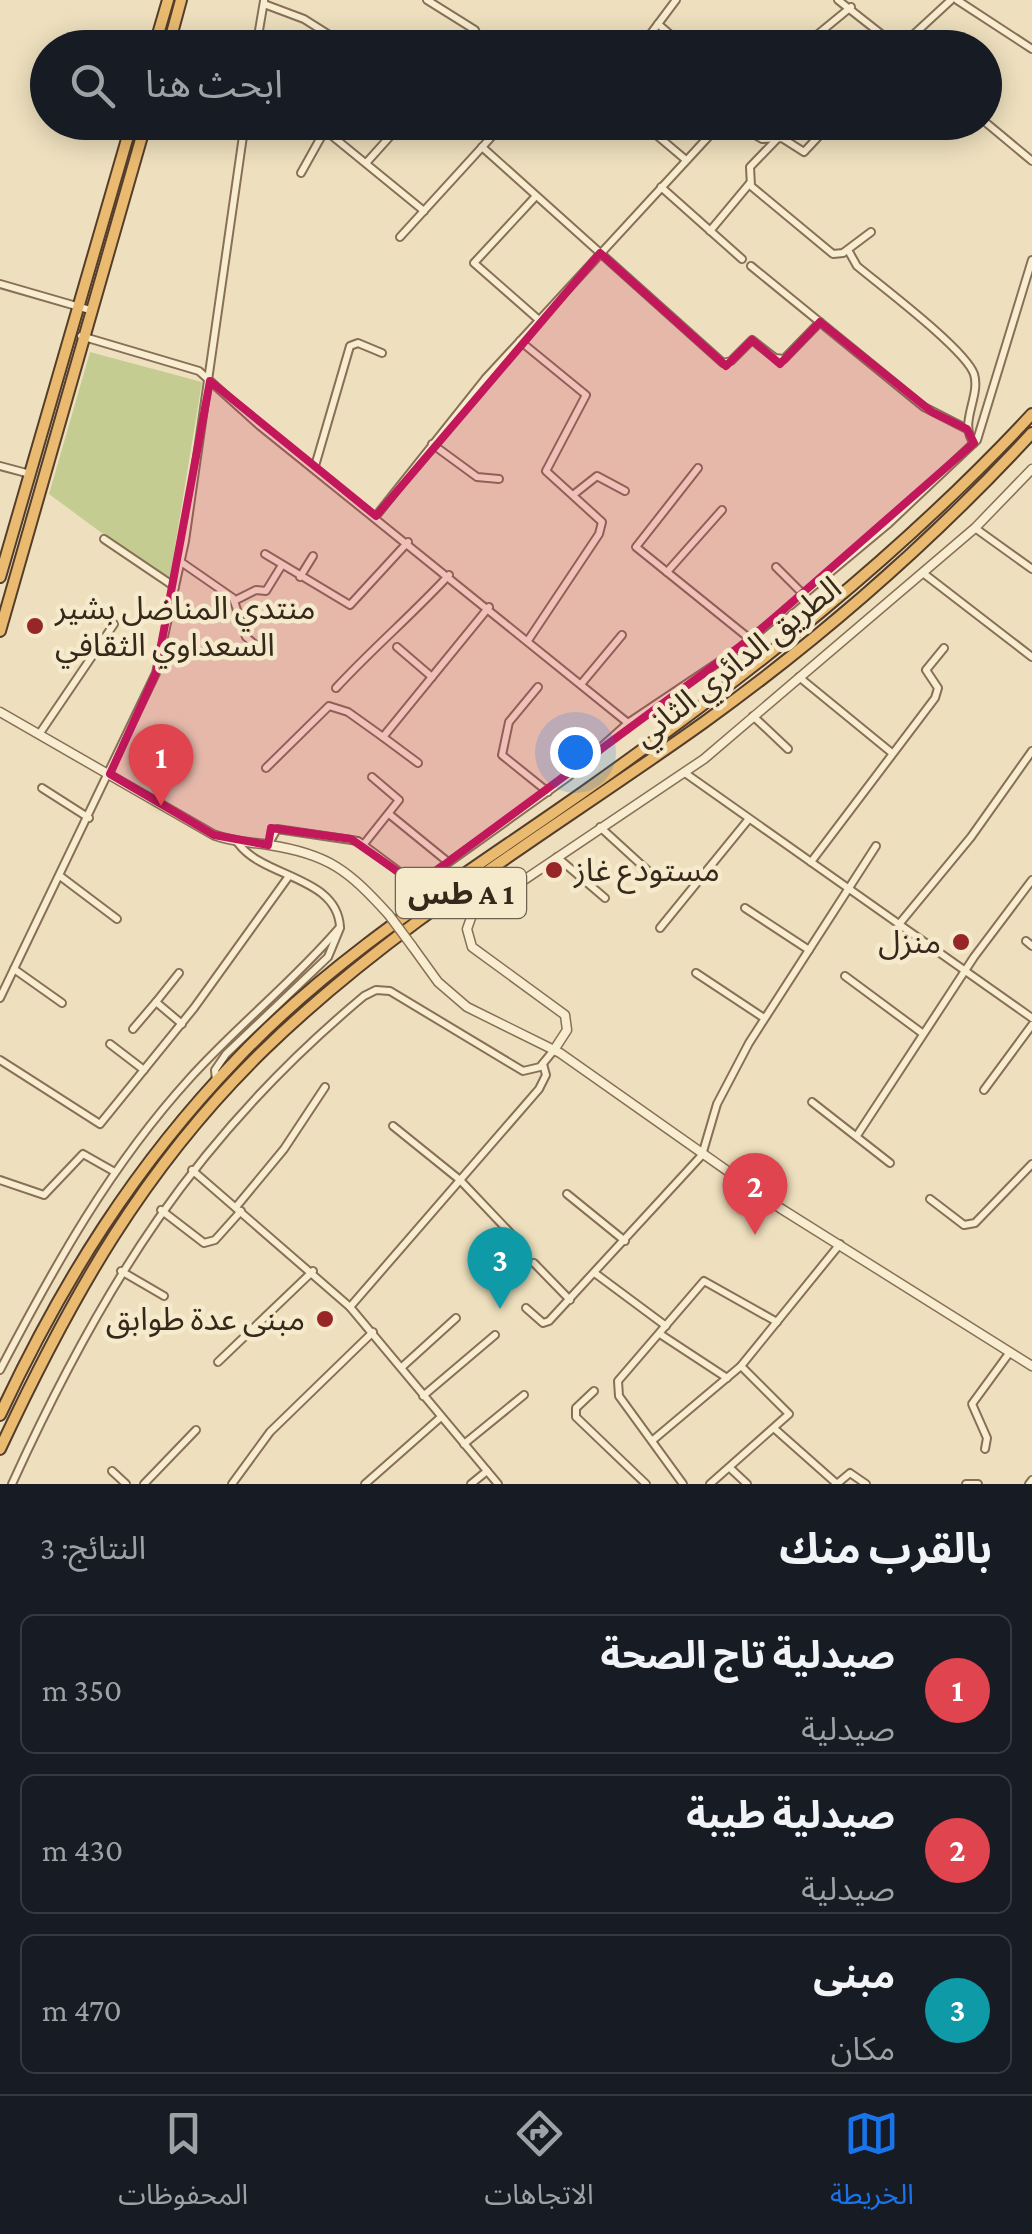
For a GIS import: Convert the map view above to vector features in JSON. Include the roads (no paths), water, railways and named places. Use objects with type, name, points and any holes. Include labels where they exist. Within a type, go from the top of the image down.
[{"type":"highway","points":[[163,30],[168,0]]},
{"type":"highway","points":[[168,30],[181,0]]},
{"type":"highway","points":[[0,577],[127,140]]},
{"type":"highway","points":[[0,631],[141,140]]},
{"type":"highway","name":"الطريق الدائري الثاني","points":[[0,1415],[45,1322],[107,1216],[157,1148],[260,1036],[352,956],[684,720],[816,616],[931,516],[1032,414]]},
{"type":"highway","name":"الطريق الدائري الثاني","points":[[0,1449],[55,1331],[109,1238],[183,1139],[265,1049],[383,948],[789,658],[925,539],[1032,434]]},
{"type":"highway","points":[[6,554],[22,558]]},
{"type":"street","points":[[428,0],[475,30]]},
{"type":"street","points":[[654,30],[676,0]]},
{"type":"street","points":[[838,0],[878,30]]},
{"type":"street","points":[[920,30],[954,0],[1002,30]]},
{"type":"street","points":[[259,30],[264,2],[320,30]]},
{"type":"street","points":[[823,30],[851,7]]},
{"type":"street","points":[[658,24],[665,30]]},
{"type":"street","points":[[1002,30],[1032,49]]},
{"type":"street","points":[[1002,135],[1032,161]]},
{"type":"street","points":[[0,998],[156,674],[181,562],[243,140]]},
{"type":"street","points":[[301,172],[320,140]]},
{"type":"street","points":[[338,140],[424,211]]},
{"type":"street","points":[[366,162],[386,140]]},
{"type":"street","points":[[400,237],[489,140]]},
{"type":"street","points":[[662,140],[686,160]]},
{"type":"street","points":[[376,516],[520,342],[705,140]]},
{"type":"street","points":[[710,230],[750,183],[750,167],[777,140]]},
{"type":"street","points":[[785,140],[804,152],[814,140]]},
{"type":"street","points":[[482,148],[723,362],[731,361],[752,340],[775,358],[784,359],[820,322]]},
{"type":"street","points":[[750,183],[826,250],[836,254],[848,250],[871,232]]},
{"type":"street","points":[[661,187],[742,260]]},
{"type":"street","points":[[536,196],[474,263],[540,320]]},
{"type":"street","points":[[848,250],[857,266],[967,362],[976,386],[968,430],[974,443]]},
{"type":"street","points":[[268,844],[271,833],[277,829],[364,844],[416,886],[548,792],[628,723],[750,640],[888,525],[974,443],[990,407],[1032,260]]},
{"type":"street","points":[[751,266],[932,412],[968,430]]},
{"type":"street","points":[[0,284],[90,310]]},
{"type":"street","points":[[69,334],[196,369],[628,723]]},
{"type":"street","points":[[520,342],[586,395],[546,472],[600,520],[602,528],[529,639]]},
{"type":"street","points":[[315,466],[350,346],[358,343],[382,353]]},
{"type":"street","points":[[432,444],[477,478],[499,479]]},
{"type":"street","points":[[0,466],[30,474]]},
{"type":"street","points":[[698,468],[636,543],[638,551],[750,640]]},
{"type":"street","points":[[12,1484],[67,1365],[161,1210],[291,1060],[372,992],[394,994],[518,1069],[532,1071],[543,1064],[568,1030],[565,1015],[476,950],[467,929],[475,912],[599,826],[685,774],[975,528],[1032,469]]},
{"type":"street","points":[[573,495],[597,476],[625,491]]},
{"type":"street","points":[[667,572],[722,510]]},
{"type":"street","points":[[975,528],[1032,570]]},
{"type":"street","points":[[104,540],[175,587]]},
{"type":"street","points":[[265,554],[350,605],[408,542]]},
{"type":"street","points":[[300,576],[313,556]]},
{"type":"street","points":[[181,562],[226,590],[234,601],[246,637],[258,647]]},
{"type":"street","points":[[234,601],[256,590],[266,591],[282,565]]},
{"type":"street","points":[[776,567],[803,594]]},
{"type":"street","points":[[923,573],[1032,657]]},
{"type":"street","points":[[336,688],[378,642],[400,628],[449,574]]},
{"type":"street","points":[[384,736],[489,606]]},
{"type":"street","points":[[40,733],[114,624]]},
{"type":"street","points":[[582,683],[622,635]]},
{"type":"street","points":[[397,647],[432,677]]},
{"type":"street","points":[[810,862],[938,692],[926,670],[944,648]]},
{"type":"street","points":[[799,677],[892,754]]},
{"type":"street","points":[[538,687],[509,722],[502,755],[548,792]]},
{"type":"street","points":[[266,768],[329,706],[348,712],[418,762]]},
{"type":"street","points":[[0,712],[214,835],[238,844],[268,844],[332,861],[354,876],[390,914],[453,997],[554,1050],[702,1155],[1032,1366]]},
{"type":"street","points":[[753,716],[788,749]]},
{"type":"street","points":[[900,923],[970,838],[1032,752]]},
{"type":"street","points":[[685,774],[900,923],[1032,1022],[984,1090]]},
{"type":"street","points":[[364,844],[399,798],[372,777]]},
{"type":"street","points":[[42,788],[88,818]]},
{"type":"street","points":[[388,814],[448,862]]},
{"type":"street","points":[[660,928],[748,820]]},
{"type":"street","points":[[599,826],[658,880]]},
{"type":"street","points":[[216,1081],[216,1067],[234,1045],[328,957],[340,926],[329,900],[255,860],[238,844]]},
{"type":"street","points":[[526,1308],[546,1323],[596,1274],[702,1155],[720,1098],[764,1018],[876,846]]},
{"type":"street","points":[[554,856],[605,898]]},
{"type":"street","points":[[60,876],[117,920]]},
{"type":"street","points":[[0,1060],[98,1124],[182,1024],[289,876]]},
{"type":"street","points":[[858,1134],[922,1033],[1032,880]]},
{"type":"street","points":[[745,908],[809,950]]},
{"type":"street","points":[[0,1370],[71,1237],[113,1171],[191,1077],[340,926]]},
{"type":"street","points":[[14,969],[62,1003]]},
{"type":"street","points":[[133,1029],[179,973]]},
{"type":"street","points":[[696,973],[764,1018]]},
{"type":"street","points":[[845,976],[922,1033]]},
{"type":"street","points":[[156,1002],[182,1024]]},
{"type":"street","points":[[110,1044],[144,1070]]},
{"type":"street","points":[[350,1307],[539,1088],[546,1075],[543,1064]]},
{"type":"street","points":[[161,1210],[204,1243],[214,1240],[284,1149],[325,1086]]},
{"type":"street","points":[[812,1102],[890,1162]]},
{"type":"street","points":[[393,1126],[460,1180],[516,1238]]},
{"type":"street","points":[[0,1180],[44,1194],[83,1154],[113,1171]]},
{"type":"street","points":[[930,1200],[964,1225],[975,1224],[1032,1164]]},
{"type":"street","points":[[192,1170],[350,1307],[498,1484]]},
{"type":"street","points":[[567,1194],[626,1241]]},
{"type":"street","points":[[653,1440],[741,1366],[840,1244]]},
{"type":"street","points":[[534,1263],[570,1300]]},
{"type":"street","points":[[121,1271],[164,1296]]},
{"type":"street","points":[[218,1362],[313,1272]]},
{"type":"street","points":[[596,1274],[666,1326]]},
{"type":"street","points":[[683,1484],[616,1388],[622,1375],[707,1280],[777,1322]]},
{"type":"street","points":[[402,1367],[456,1318]]},
{"type":"street","points":[[232,1484],[295,1406],[373,1332]]},
{"type":"street","points":[[660,1334],[728,1378]]},
{"type":"street","points":[[424,1396],[495,1335]]},
{"type":"street","points":[[0,1346],[8,1354]]},
{"type":"street","points":[[985,1449],[987,1439],[972,1404],[1010,1352]]},
{"type":"street","points":[[710,1484],[787,1419],[788,1410],[741,1366]]},
{"type":"street","points":[[594,1391],[576,1408],[576,1417],[646,1484]]},
{"type":"street","points":[[464,1444],[524,1395]]},
{"type":"street","points":[[365,1484],[441,1417]]},
{"type":"street","points":[[144,1484],[196,1430]]},
{"type":"street","points":[[776,1430],[838,1484],[850,1473],[866,1484]]},
{"type":"street","points":[[730,1468],[747,1484]]},
{"type":"street","points":[[112,1471],[126,1484]]},
{"type":"street","points":[[471,1484],[487,1471]]},
{"type":"street","points":[[966,1484],[978,1484]]},
{"type":"place","name":"منتدي المناضل بشير السعداوي الثقافي","points":[[35,626]]},
{"type":"place","name":"صيدلية تاج الصحة","points":[[161,806]]},
{"type":"place","name":"مستودع غاز","points":[[554,870]]},
{"type":"place","name":"منزل","points":[[961,942]]},
{"type":"place","name":"صيدلية طيبة","points":[[755,1235]]},
{"type":"place","name":"مبنى","points":[[500,1309]]},
{"type":"place","name":"مبنى عدة طوابق","points":[[325,1319]]}]
